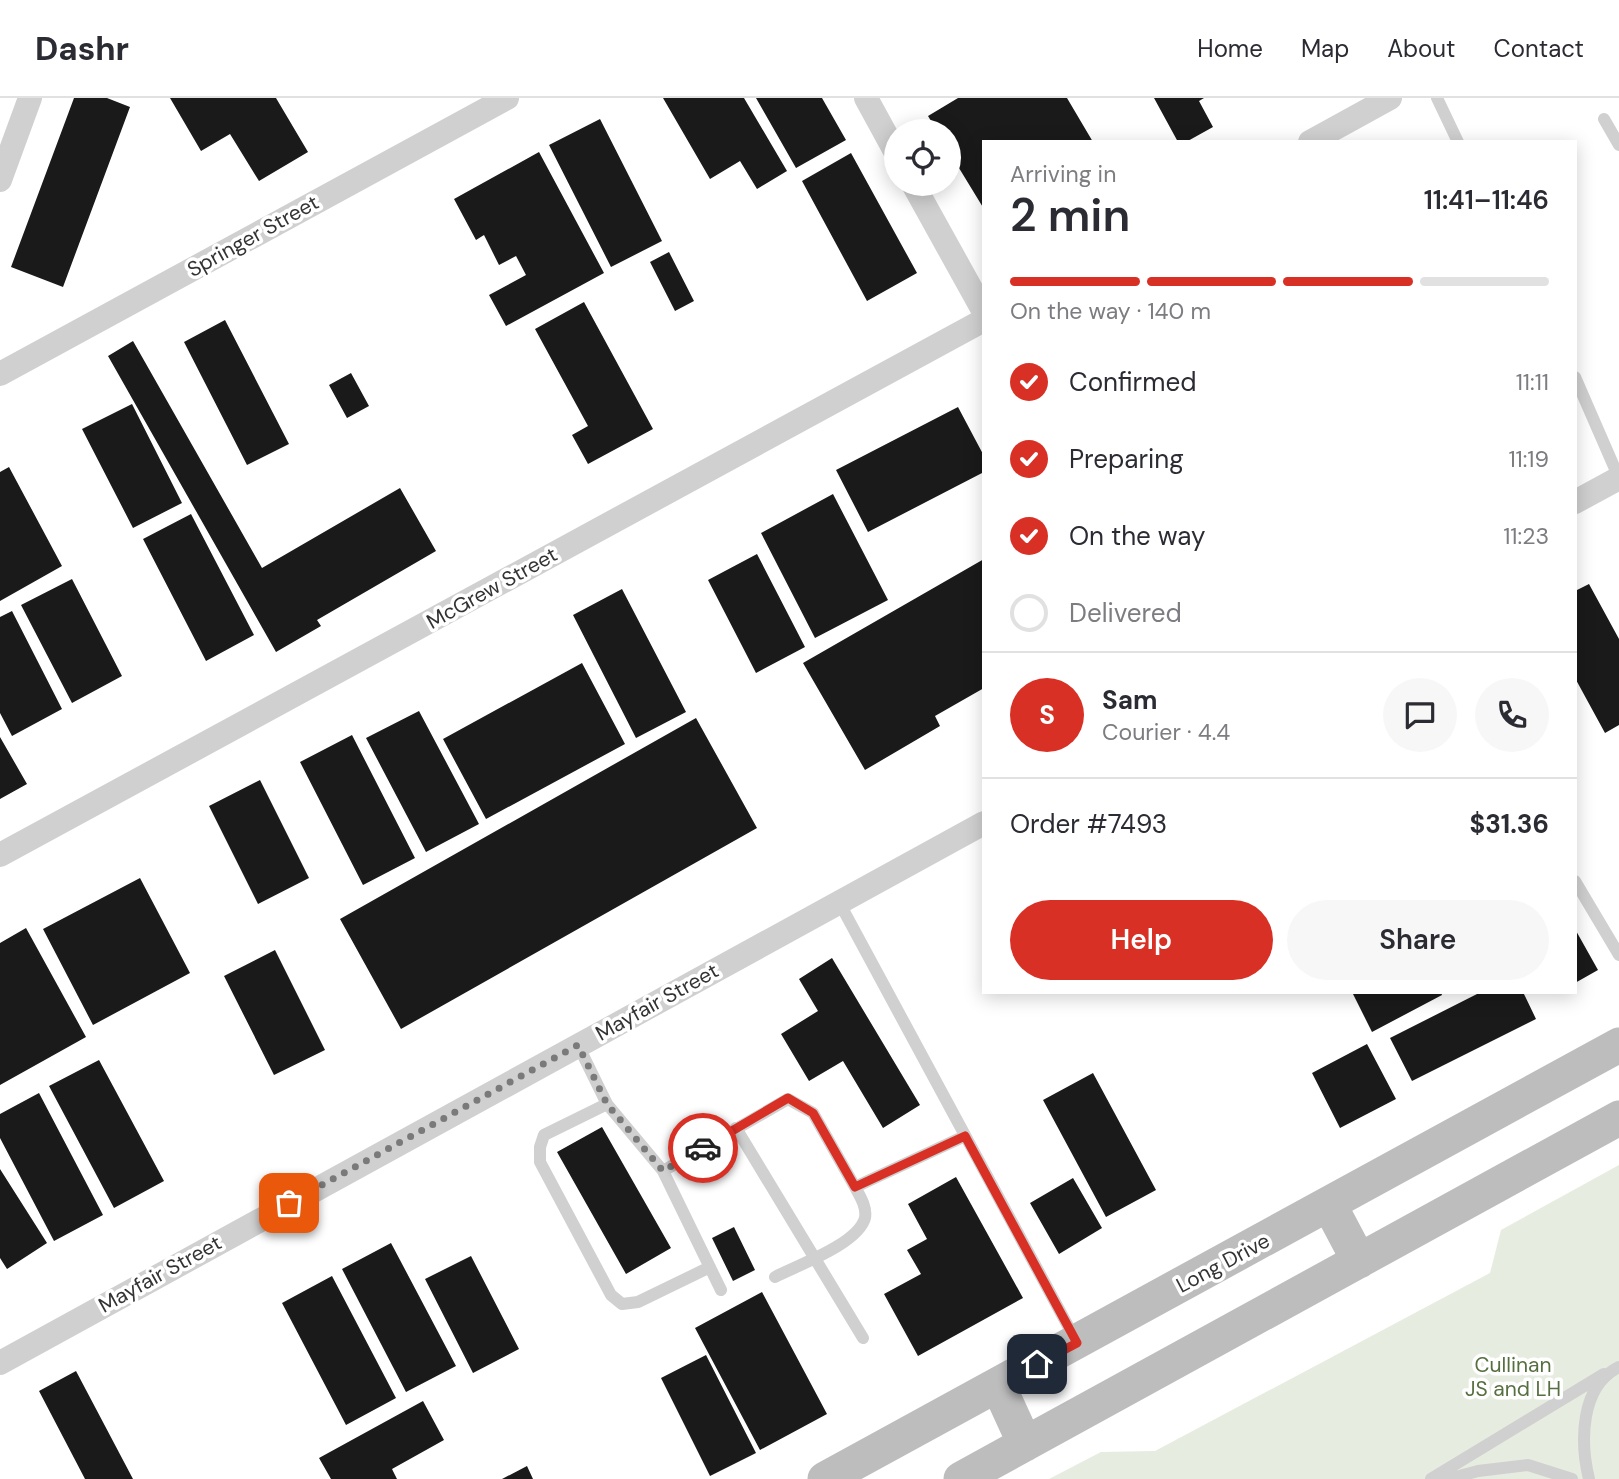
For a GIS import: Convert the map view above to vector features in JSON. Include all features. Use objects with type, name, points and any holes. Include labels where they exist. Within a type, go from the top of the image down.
[{"type":"main road","name":"Long Drive","points":[[825,1479],[1330,1206],[1619,1045]]},
{"type":"main road","points":[[961,1479],[1619,1118]]},
{"type":"main road","points":[[1330,1206],[1359,1261]]},
{"type":"main road","points":[[998,1385],[1025,1444]]},
{"type":"street","points":[[0,180],[30,98]]},
{"type":"street","name":"Springer Street","points":[[0,374],[507,98]]},
{"type":"street","points":[[866,98],[884,131]]},
{"type":"street","points":[[1314,140],[1390,98]]},
{"type":"street","points":[[920,196],[982,308]]},
{"type":"street","name":"McGrew Street","points":[[0,855],[982,321]]},
{"type":"street","points":[[1577,501],[1619,478]]},
{"type":"street","name":"Mayfair Street","points":[[0,1363],[982,824]]},
{"type":"lane","points":[[1437,98],[1457,140]]},
{"type":"lane","points":[[1604,119],[1619,145]]},
{"type":"lane","points":[[1577,382],[1619,478]]},
{"type":"lane","points":[[1577,883],[1619,955]]},
{"type":"lane","points":[[839,902],[1077,1343]]},
{"type":"lane","points":[[578,1045],[607,1104],[663,1171],[721,1290]]},
{"type":"lane","points":[[663,1171],[788,1098],[813,1113],[864,1203],[865,1218],[852,1238],[775,1277]]},
{"type":"lane","points":[[607,1104],[544,1135],[540,1162],[611,1295],[622,1304],[638,1302],[710,1266]]},
{"type":"lane","points":[[736,1128],[816,1256],[863,1338]]},
{"type":"lane","points":[[855,1187],[965,1136]]},
{"type":"lane","points":[[1431,1479],[1619,1367]]},
{"type":"lane","points":[[1590,1479],[1583,1435],[1589,1404],[1604,1374]]},
{"type":"lane","points":[[1448,1479],[1528,1465],[1572,1479]]},
{"type":"green space","name":"Cullinan JS and LH","points":[[1619,1165],[1619,1479],[1049,1479],[1101,1452],[1155,1451],[1490,1273],[1501,1230]]},
{"type":"building","points":[[74,98],[107,98],[130,107],[63,287],[11,267]]},
{"type":"building","points":[[170,98],[276,98],[308,152],[259,181],[230,134],[201,151]]},
{"type":"building","points":[[663,98],[744,98],[787,171],[757,189],[740,161],[710,179]]},
{"type":"building","points":[[756,98],[822,98],[846,140],[796,168]]},
{"type":"building","points":[[958,98],[1067,98],[1092,140],[982,140],[982,206],[961,171],[961,119],[930,119],[928,116]]},
{"type":"building","points":[[1154,98],[1204,98],[1199,101],[1213,127],[1190,140],[1177,140]]},
{"type":"building","points":[[600,119],[662,241],[611,267],[549,145]]},
{"type":"building","points":[[539,152],[604,273],[506,326],[489,295],[526,275],[516,256],[499,265],[484,235],[476,240],[454,199]]},
{"type":"building","points":[[851,153],[917,273],[867,301],[802,181]]},
{"type":"building","points":[[669,252],[694,301],[675,311],[650,262]]},
{"type":"building","points":[[584,302],[653,429],[588,464],[572,435],[588,426],[535,329]]},
{"type":"building","points":[[225,320],[289,444],[247,465],[184,342]]},
{"type":"building","points":[[133,341],[262,568],[400,488],[436,551],[317,620],[321,626],[276,652],[108,356]]},
{"type":"building","points":[[351,373],[369,406],[347,418],[329,385]]},
{"type":"building","points":[[132,404],[182,503],[133,528],[82,429]]},
{"type":"building","points":[[958,407],[982,452],[982,473],[868,532],[836,470]]},
{"type":"building","points":[[9,467],[62,566],[0,601],[0,472]]},
{"type":"building","points":[[833,494],[888,600],[815,638],[761,533]]},
{"type":"building","points":[[191,514],[254,635],[206,661],[143,539]]},
{"type":"building","points":[[757,554],[805,647],[756,673],[708,580]]},
{"type":"building","points":[[982,560],[982,689],[935,716],[940,726],[865,770],[803,663]]},
{"type":"building","points":[[72,579],[122,676],[72,703],[21,605]]},
{"type":"building","points":[[1589,584],[1619,639],[1619,725],[1605,733],[1577,682],[1577,590]]},
{"type":"building","points":[[622,589],[686,712],[636,738],[573,615]]},
{"type":"building","points":[[12,611],[62,709],[12,736],[0,713],[0,617]]},
{"type":"building","points":[[582,663],[625,744],[486,819],[443,739]]},
{"type":"building","points":[[419,711],[479,824],[426,852],[366,738]]},
{"type":"building","points":[[696,718],[757,828],[401,1029],[340,919]]},
{"type":"building","points":[[352,735],[415,858],[363,885],[300,762]]},
{"type":"building","points":[[0,737],[27,784],[0,799]]},
{"type":"building","points":[[260,780],[309,878],[258,904],[209,806]]},
{"type":"building","points":[[140,878],[190,973],[93,1025],[43,929]]},
{"type":"building","points":[[26,928],[86,1037],[0,1085],[0,943]]},
{"type":"building","points":[[1577,933],[1598,970],[1577,982]]},
{"type":"building","points":[[275,950],[325,1050],[274,1075],[224,976]]},
{"type":"building","points":[[832,958],[920,1105],[883,1128],[843,1061],[809,1081],[781,1034],[818,1011],[799,979]]},
{"type":"building","points":[[1353,994],[1442,994],[1442,995],[1372,1032]]},
{"type":"building","points":[[1477,994],[1524,994],[1536,1019],[1412,1081],[1390,1038]]},
{"type":"building","points":[[1367,1044],[1396,1099],[1340,1128],[1312,1073]]},
{"type":"building","points":[[99,1060],[164,1181],[114,1208],[49,1086]]},
{"type":"building","points":[[1093,1073],[1156,1190],[1106,1217],[1043,1100]]},
{"type":"building","points":[[39,1093],[103,1215],[54,1241],[0,1138],[0,1114]]},
{"type":"building","points":[[602,1127],[671,1248],[626,1274],[557,1152]]},
{"type":"building","points":[[0,1169],[47,1243],[7,1269],[0,1258]]},
{"type":"building","points":[[956,1177],[1023,1298],[918,1356],[884,1294],[921,1274],[907,1250],[927,1239],[908,1204]]},
{"type":"building","points":[[1073,1178],[1102,1228],[1059,1254],[1030,1203]]},
{"type":"building","points":[[734,1227],[755,1270],[733,1281],[712,1238]]},
{"type":"building","points":[[391,1243],[456,1366],[406,1392],[342,1269]]},
{"type":"building","points":[[471,1256],[519,1349],[473,1373],[425,1279]]},
{"type":"building","points":[[332,1276],[396,1398],[346,1425],[282,1303]]},
{"type":"building","points":[[762,1292],[827,1414],[760,1450],[695,1328]]},
{"type":"building","points":[[706,1355],[756,1453],[710,1476],[661,1378]]},
{"type":"building","points":[[76,1371],[133,1479],[85,1479],[39,1391]]},
{"type":"building","points":[[423,1401],[444,1440],[392,1469],[397,1479],[331,1479],[319,1458]]},
{"type":"building","points":[[527,1466],[533,1479],[502,1479]]},
{"type":"way so far","points":[[289,1203],[578,1045],[607,1104],[663,1171],[703,1148]]},
{"type":"route","points":[[703,1148],[788,1098],[813,1113],[855,1187],[965,1136],[1077,1343],[1037,1364]]}]
